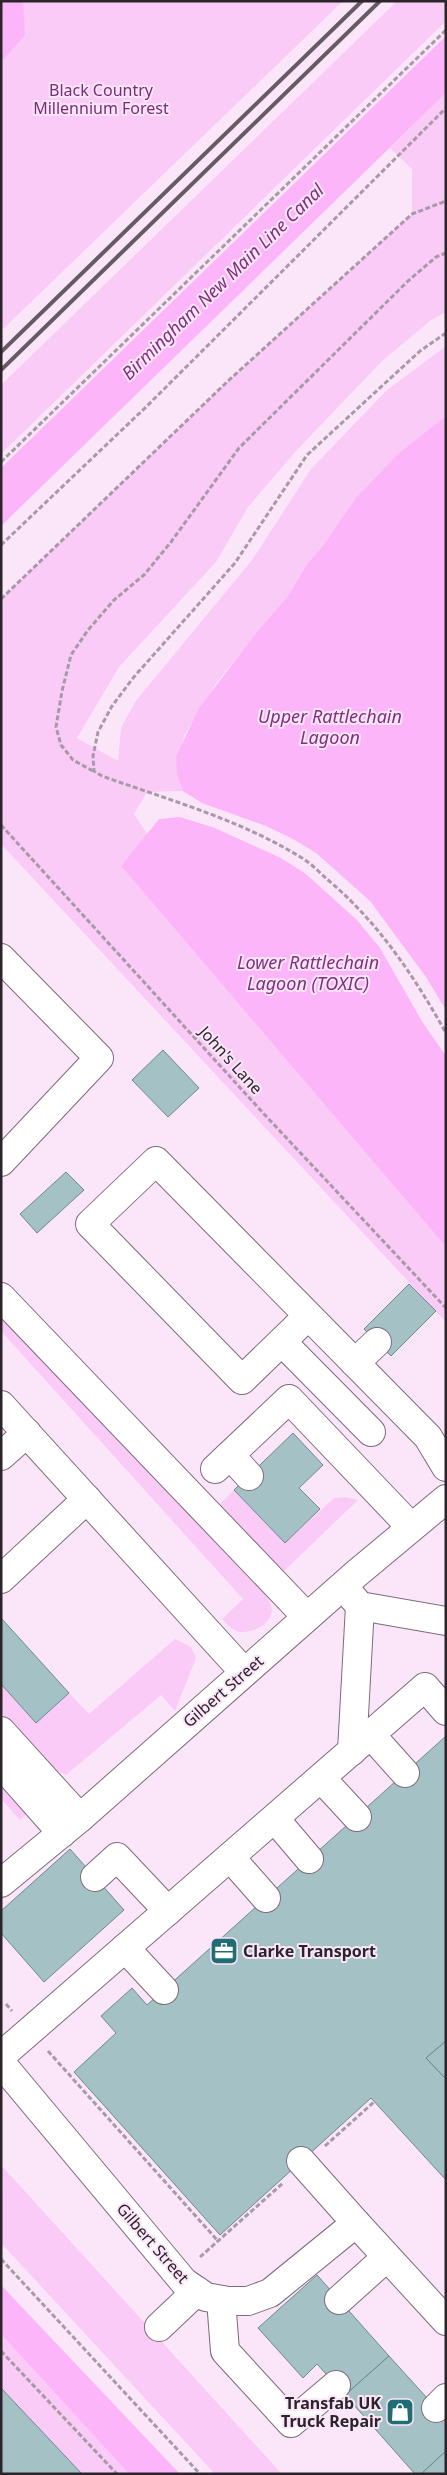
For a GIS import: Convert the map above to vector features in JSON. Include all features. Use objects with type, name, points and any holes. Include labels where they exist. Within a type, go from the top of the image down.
[{"type":"street","points":[[1,958],[99,1058],[6,1147]]},
{"type":"street","points":[[308,1316],[242,1380],[90,1224],[156,1161],[428,1437],[446,1467]]},
{"type":"street","points":[[1,1297],[307,1617]]},
{"type":"street","points":[[282,1342],[371,1432]]},
{"type":"street","points":[[355,1363],[377,1342]]},
{"type":"street","points":[[249,1476],[222,1462],[289,1398],[411,1527]]},
{"type":"street","points":[[1,1404],[244,1672]]},
{"type":"street","points":[[1,1456],[27,1432]]},
{"type":"street","points":[[1,1579],[88,1500]]},
{"type":"street","name":"Gilbert Street","points":[[1,1883],[71,1825],[307,1617],[351,1596],[411,1527],[446,1500]]},
{"type":"street","points":[[362,1743],[351,1596],[446,1621]]},
{"type":"street","points":[[1,2056],[425,1687],[446,1711]]},
{"type":"street","points":[[1,1731],[71,1825]]},
{"type":"street","points":[[362,1743],[405,1773]]},
{"type":"street","points":[[1,1764],[71,1825]]},
{"type":"street","points":[[321,1778],[356,1816]]},
{"type":"street","points":[[275,1818],[310,1859]]},
{"type":"street","points":[[95,1877],[117,1857],[168,1911]]},
{"type":"street","points":[[230,1857],[266,1898]]},
{"type":"street","points":[[125,1948],[164,1990]]},
{"type":"street","name":"Gilbert Street","points":[[1,2063],[184,2282],[209,2295]]},
{"type":"street","points":[[303,2162],[446,2321]]},
{"type":"street","points":[[159,2327],[209,2295],[248,2301],[270,2294],[356,2223]]},
{"type":"street","points":[[340,2300],[387,2257]]},
{"type":"street","points":[[209,2295],[225,2351],[292,2423],[336,2385]]},
{"type":"path","points":[[1,462],[446,30]]},
{"type":"path","points":[[1,545],[146,407],[446,108]]},
{"type":"path","points":[[1,599],[228,381],[412,214],[446,201]]},
{"type":"path","points":[[446,253],[436,257],[408,281],[239,448],[171,542],[144,574],[114,600],[88,630],[71,655],[56,727],[61,745],[73,760],[94,771],[243,826],[304,859],[351,899],[381,933],[431,1006],[446,1033]]},
{"type":"path","points":[[94,771],[93,756],[98,732],[112,706],[133,678],[235,563],[308,455],[412,358],[446,333]]},
{"type":"path","name":"John's Lane","points":[[1,825],[264,1114],[446,1308]]},
{"type":"path","points":[[6,2004],[218,2241]]},
{"type":"path","points":[[177,2273],[189,2266],[218,2241],[303,2162],[375,2101]]},
{"type":"path","points":[[1,2259],[200,2474]]},
{"type":"path","points":[[1,2350],[117,2474]]},
{"type":"green space","name":"Black Country Millennium Forest","points":[[1,1],[343,1],[1,331]]},
{"type":"green space","points":[[397,1],[446,1],[446,21],[1,454],[1,385]]},
{"type":"green space","points":[[446,93],[446,312],[430,321],[382,361],[296,451],[248,507],[216,562],[119,667],[77,738],[118,761],[121,728],[135,702],[252,560],[311,469],[387,390],[446,346],[446,416],[355,499],[325,543],[307,564],[288,596],[217,682],[184,736],[177,775],[183,791],[147,792],[134,814],[148,835],[121,866],[446,1247],[446,1322],[1,844],[1,599],[228,381],[412,214],[412,169],[390,148]]},
{"type":"green space","points":[[1,1316],[258,1585],[271,1605],[272,1611],[270,1617],[263,1625],[252,1631],[241,1632],[233,1629],[222,1619],[243,1599],[1,1331]]},
{"type":"green space","points":[[234,1490],[285,1543],[334,1498],[345,1497],[358,1500],[283,1572],[220,1504]]},
{"type":"green space","points":[[175,1639],[191,1647],[196,1658],[175,1711],[161,1695],[66,1775],[53,1769],[1,1712],[1,1684],[36,1723],[69,1693],[89,1714]]},
{"type":"green space","points":[[1,1776],[32,1809],[20,1820],[1,1799]]},
{"type":"green space","points":[[1,2165],[282,2474],[215,2474],[1,2243]]},
{"type":"green space","points":[[1,2334],[129,2474],[82,2474],[1,2388]]},
{"type":"water","points":[[1,1],[23,1],[25,35],[1,62]]},
{"type":"water","name":"Birmingham New Main Line Canal","points":[[446,36],[446,93],[1,526],[1,468]]},
{"type":"water","name":"Upper Rattlechain Lagoon","points":[[446,416],[446,1010],[426,977],[370,901],[316,853],[293,839],[266,826],[202,803],[183,791],[177,775],[176,757],[199,708],[257,632],[288,596],[307,564],[325,543],[355,499],[398,454]]},
{"type":"water","name":"Lower Rattlechain Lagoon (TOXIC)","points":[[180,817],[215,828],[281,858],[306,874],[357,920],[380,948],[423,1023],[446,1056],[446,1247],[121,866],[159,819]]},
{"type":"water","points":[[1,2285],[180,2474],[129,2474],[1,2334]]},
{"type":"building","points":[[163,1050],[199,1088],[168,1117],[132,1080]]},
{"type":"building","points":[[66,1172],[84,1190],[37,1233],[20,1214]]},
{"type":"building","points":[[409,1284],[436,1311],[391,1356],[364,1329]]},
{"type":"building","points":[[293,1433],[323,1465],[299,1488],[320,1509],[285,1543],[234,1490]]},
{"type":"building","points":[[1,1618],[69,1693],[36,1723],[1,1684]]},
{"type":"building","points":[[446,1736],[446,2041],[426,2058],[446,2079],[446,2180],[371,2098],[220,2235],[74,2072],[116,2033],[101,2016],[132,1988],[147,2005]]},
{"type":"building","points":[[70,1849],[124,1910],[44,1982],[1,1933],[1,1911]]},
{"type":"building","points":[[446,2041],[446,2079],[426,2058]]},
{"type":"building","points":[[317,2275],[389,2356],[345,2395],[317,2364],[303,2378],[258,2328]]},
{"type":"building","name":"Transfab UK Truck Repair","points":[[389,2356],[446,2419],[446,2451],[421,2474],[415,2474],[345,2395]]},
{"type":"building","points":[[1,2388],[82,2474],[1,2474]]},
{"type":"building","points":[[446,2451],[446,2474],[421,2474]]},
{"type":"railway","points":[[1,352],[362,1]]},
{"type":"railway","points":[[1,370],[380,1]]},
{"type":"place","name":"Clarke Transport","points":[[224,1951]]},
{"type":"place","name":"Transfab UK Truck Repair","points":[[400,2412]]}]
